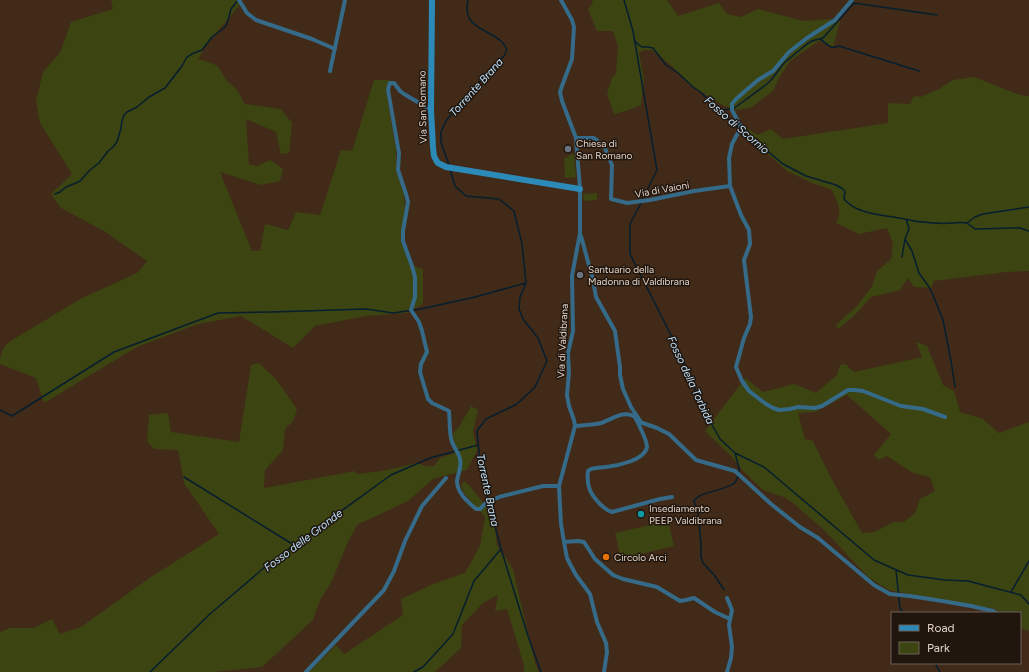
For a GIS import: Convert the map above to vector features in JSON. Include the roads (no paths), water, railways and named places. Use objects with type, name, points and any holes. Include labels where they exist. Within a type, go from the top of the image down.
[{"type":"street","points":[[239,0],[247,13],[256,20],[335,48]]},
{"type":"street","points":[[330,71],[345,0]]},
{"type":"street","name":"Via San Romano","points":[[432,0],[432,140],[434,156],[438,163],[446,167],[580,189]]},
{"type":"street","name":"Via di Valdibrana","points":[[562,0],[574,27],[572,59],[562,86],[561,94],[576,138],[580,189],[580,233],[572,276],[573,331],[568,353],[569,372],[567,394],[575,426],[559,486],[561,524],[570,564],[590,594],[597,622],[606,643],[607,652],[604,672]]},
{"type":"street","points":[[852,0],[835,20],[789,52],[773,71],[758,80],[732,104],[732,110],[740,124],[740,129],[732,144],[729,158],[730,186],[741,215],[749,230],[750,244],[744,260],[751,317],[736,367],[742,381],[750,392],[766,404],[779,410],[798,407],[815,408],[822,406],[848,390],[855,390],[863,391],[901,406],[923,409],[945,417]]},
{"type":"street","points":[[431,110],[404,94],[394,83],[390,83],[388,90],[399,153],[398,170],[408,202],[403,241],[415,278],[415,296],[411,310],[419,322],[427,352],[421,364],[420,372],[428,399],[432,403],[449,411],[452,442],[460,457],[461,464],[457,481],[460,492],[476,509],[480,509],[486,503],[499,497],[543,486],[559,486]]},
{"type":"street","name":"Via di Vaioni","points":[[576,138],[594,138],[604,146],[612,165],[611,199],[627,203],[730,186]]},
{"type":"street","name":"Via di Valdibrana","points":[[580,233],[593,280],[596,297],[615,331],[623,389],[639,421],[646,444],[646,449],[644,452],[631,461],[621,465],[589,470],[587,473],[587,478],[590,492],[594,498],[610,512],[672,497]]},
{"type":"street","points":[[575,426],[600,423],[625,414],[632,415],[639,421],[669,434],[696,460],[735,471],[771,504],[800,527],[818,538],[874,585],[890,594],[964,605],[994,612]]},
{"type":"street","points":[[306,672],[384,590],[394,571],[405,541],[422,506],[446,478]]},
{"type":"street","points":[[564,542],[584,542],[595,559],[613,575],[623,579],[657,587],[680,600],[694,598],[715,612],[730,619]]},
{"type":"street","points":[[727,598],[732,610],[729,625],[732,647],[727,672]]},
{"type":"waterway","points":[[55,194],[80,181],[99,163],[117,142],[124,115],[149,97],[165,88],[187,57],[202,50],[212,37],[224,28],[227,24],[231,9],[238,0]]},
{"type":"waterway","name":"Torrente Brana","points":[[449,165],[441,142],[441,132],[446,121],[470,92],[504,56],[507,49],[501,41],[476,26],[468,16],[468,0]]},
{"type":"waterway","name":"Fosso della Torbida","points":[[624,0],[633,31],[657,170],[642,200]]},
{"type":"waterway","points":[[719,110],[733,109],[767,84],[784,63],[807,44],[823,38],[854,3],[937,15]]},
{"type":"waterway","points":[[820,39],[831,47],[839,46],[919,71]]},
{"type":"waterway","name":"Fosso di Scornio","points":[[634,40],[642,47],[653,48],[666,65],[699,91],[748,137],[783,164],[806,176],[836,185],[843,189],[845,191],[844,199],[849,204],[862,211],[917,222],[967,223],[975,217],[983,214],[1029,207]]},
{"type":"waterway","name":"Torrente Brana","points":[[450,169],[455,186],[466,196],[499,199],[514,211],[522,244],[526,283],[520,297],[519,309],[523,319],[538,338],[547,361],[535,387],[517,404],[486,419],[477,431],[481,472],[501,549],[528,636],[541,672]]},
{"type":"waterway","name":"Fosso della Torbida","points":[[641,203],[630,224],[630,254],[682,357],[701,405],[720,439],[735,453],[764,467],[874,560],[908,575],[945,580],[968,581],[1021,595],[1029,604]]},
{"type":"waterway","points":[[902,257],[905,239],[909,229],[906,219]]},
{"type":"waterway","points":[[967,223],[975,229],[1020,228],[1029,231]]},
{"type":"waterway","points":[[905,239],[912,251],[919,273],[929,287],[943,320],[955,387]]},
{"type":"waterway","points":[[0,410],[12,416],[114,352],[218,313],[366,309],[393,313],[421,309],[475,297],[526,283]]},
{"type":"waterway","name":"Fosso delle Gronde","points":[[150,672],[210,614],[272,561],[391,475],[430,458],[478,445]]},
{"type":"waterway","points":[[735,453],[739,473]]},
{"type":"waterway","points":[[724,590],[715,576],[703,563],[701,557],[698,513],[694,501],[701,495],[729,486],[736,481],[738,476]]},
{"type":"waterway","points":[[184,477],[294,545]]},
{"type":"waterway","points":[[414,672],[423,667],[453,634],[474,581],[501,549]]},
{"type":"waterway","points":[[1011,592],[1029,561]]},
{"type":"waterway","points":[[896,570],[900,608],[902,612]]},
{"type":"waterway","points":[[936,664],[940,672]]},
{"type":"place","name":"Chiesa di San Romano","points":[[568,149]]},
{"type":"place","name":"Santuario della Madonna di Valdibrana","points":[[580,275]]},
{"type":"place","name":"Insediamento PEEP Valdibrana","points":[[641,514]]},
{"type":"place","name":"Circolo Arci","points":[[606,557]]}]
